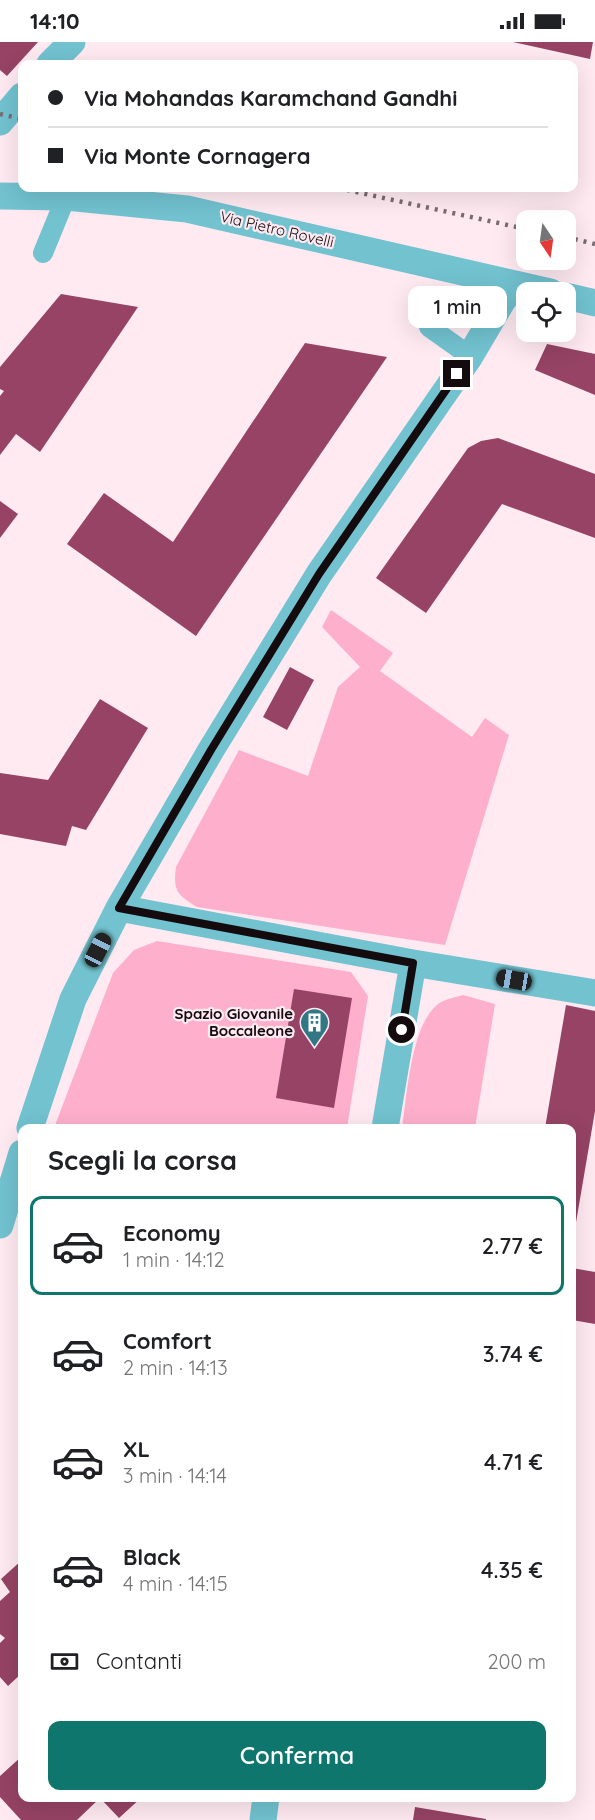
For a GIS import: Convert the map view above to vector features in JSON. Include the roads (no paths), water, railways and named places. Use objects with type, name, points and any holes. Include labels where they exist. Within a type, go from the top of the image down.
[{"type":"street","points":[[54,60],[72,42]]},
{"type":"street","points":[[0,122],[18,101]]},
{"type":"street","name":"Via Pietro Rovelli","points":[[0,196],[66,197],[187,209],[516,284]]},
{"type":"street","points":[[43,253],[66,197]]},
{"type":"street","points":[[31,1124],[73,999],[119,908],[211,750],[319,574],[470,356],[503,300],[516,284]]},
{"type":"street","points":[[576,298],[595,303]]},
{"type":"street","points":[[429,327],[470,356]]},
{"type":"street","points":[[119,908],[413,963],[595,993]]},
{"type":"street","points":[[386,1124],[413,963]]},
{"type":"street","points":[[0,1225],[18,1166]]},
{"type":"street","points":[[262,1820],[265,1802]]},
{"type":"railway","points":[[0,114],[18,118]]},
{"type":"railway","points":[[356,192],[516,227]]},
{"type":"railway","points":[[576,239],[595,244]]},
{"type":"place","name":"Spazio Giovanile Boccaleone","points":[[314,1048]]}]
